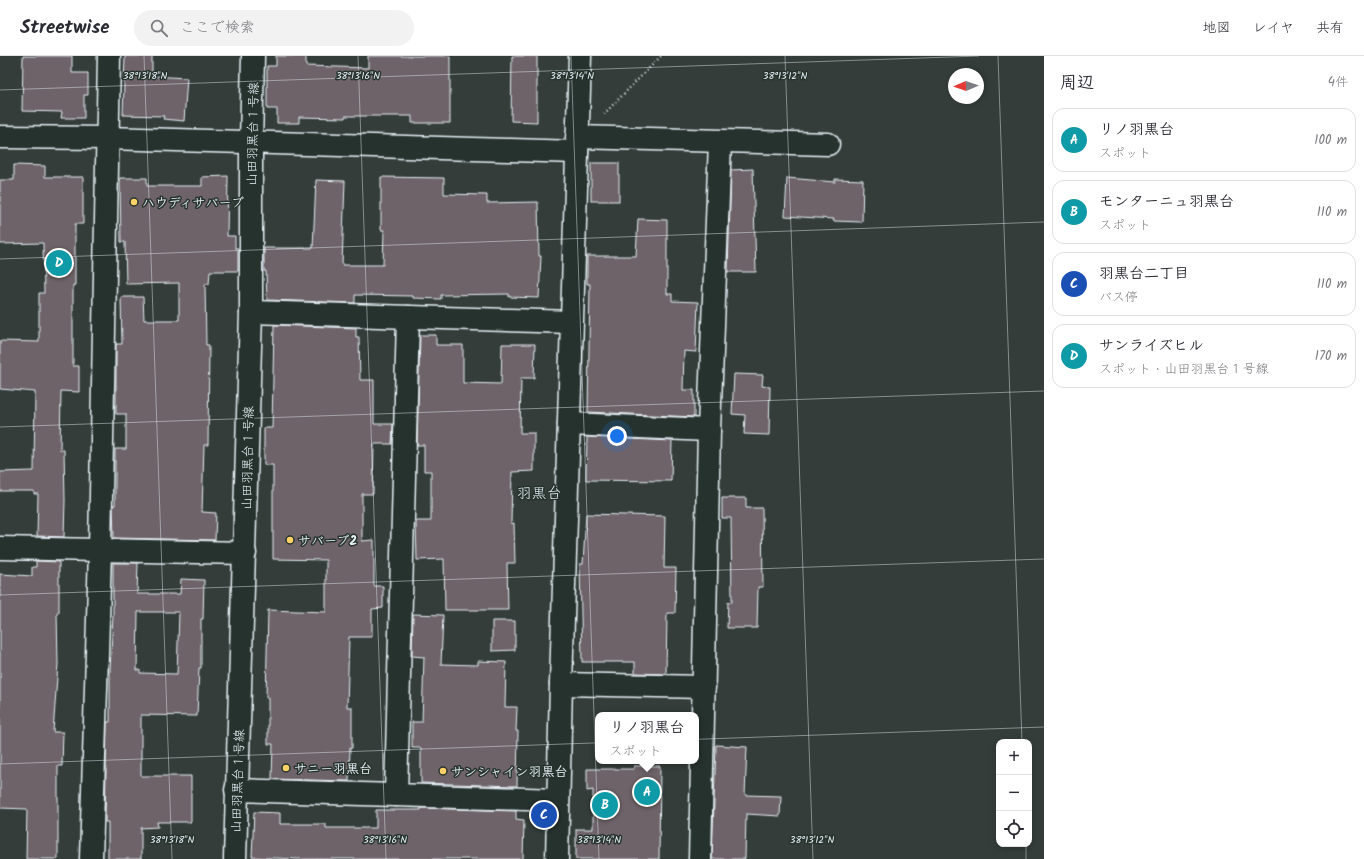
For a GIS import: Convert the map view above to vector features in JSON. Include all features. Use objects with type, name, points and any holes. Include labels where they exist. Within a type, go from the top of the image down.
[{"type":"street","points":[[91,859],[100,550],[110,56]]},
{"type":"street","name":"山田羽黒台１号線","points":[[235,859],[251,312],[251,143],[253,56]]},
{"type":"street","points":[[557,859],[580,56]]},
{"type":"street","points":[[0,138],[108,138],[251,143],[577,144],[599,137],[720,142],[828,144]]},
{"type":"street","points":[[700,859],[709,430],[720,142]]},
{"type":"street","points":[[251,312],[572,322]]},
{"type":"street","points":[[396,795],[408,317]]},
{"type":"street","points":[[569,424],[709,430]]},
{"type":"street","points":[[0,548],[244,553]]},
{"type":"street","points":[[561,684],[704,687]]},
{"type":"street","points":[[236,790],[558,800]]},
{"type":"path","points":[[599,137],[599,119],[661,56]]},
{"type":"building","points":[[23,56],[72,56],[72,73],[88,73],[88,95],[84,95],[84,118],[61,118],[62,112],[22,111]]},
{"type":"building","points":[[125,56],[152,56],[152,76],[187,78],[184,121],[163,119],[164,116],[123,115]]},
{"type":"building","points":[[276,56],[306,56],[306,66],[368,68],[368,56],[450,56],[450,123],[412,123],[412,116],[345,116],[345,118],[299,117],[299,123],[277,123],[277,109],[267,109],[267,66],[276,66]]},
{"type":"building","points":[[512,56],[537,56],[537,122],[511,121]]},
{"type":"building","points":[[591,163],[619,163],[619,201],[591,201]]},
{"type":"building","points":[[14,165],[45,166],[45,177],[83,177],[83,224],[75,224],[75,285],[73,285],[73,366],[79,366],[79,392],[61,391],[60,450],[64,450],[64,537],[37,536],[38,494],[34,494],[34,491],[0,491],[0,472],[34,471],[35,392],[0,389],[0,341],[39,342],[39,293],[44,293],[43,243],[0,244],[0,180],[14,180]]},
{"type":"building","points":[[753,169],[756,272],[728,272],[731,170]]},
{"type":"building","points":[[228,176],[227,236],[235,236],[235,248],[238,248],[238,271],[210,271],[209,284],[205,284],[206,345],[209,345],[208,445],[204,445],[202,512],[216,513],[215,540],[114,538],[113,505],[115,505],[115,449],[126,449],[126,414],[116,414],[116,344],[122,344],[121,297],[143,297],[144,320],[179,320],[179,283],[126,284],[125,242],[121,242],[120,178],[147,178],[147,186],[202,186],[202,177]]},
{"type":"building","points":[[381,177],[444,178],[444,194],[487,195],[487,203],[538,202],[539,256],[541,256],[539,298],[509,297],[509,294],[441,295],[441,299],[413,298],[413,296],[355,295],[355,303],[267,300],[266,271],[264,271],[264,248],[313,248],[316,180],[345,181],[342,265],[383,265],[384,230],[381,230]]},
{"type":"building","points":[[787,178],[835,182],[835,179],[863,180],[862,222],[833,221],[834,219],[785,216]]},
{"type":"building","points":[[638,219],[667,220],[667,294],[672,294],[672,301],[698,302],[696,352],[684,351],[683,390],[694,390],[694,417],[588,412],[590,284],[587,284],[587,256],[636,256]]},
{"type":"building","points":[[274,325],[356,328],[356,337],[359,337],[360,380],[374,380],[374,424],[393,424],[392,444],[374,444],[373,494],[362,494],[362,541],[374,540],[374,586],[383,586],[383,608],[372,609],[372,637],[349,637],[347,707],[352,707],[352,748],[350,748],[349,781],[272,779],[273,744],[268,744],[268,698],[266,698],[268,610],[326,612],[326,560],[273,559],[273,465],[264,465],[264,428],[272,428]]},
{"type":"building","points":[[420,335],[436,335],[436,345],[463,345],[463,383],[501,384],[502,344],[535,344],[534,378],[521,378],[520,433],[534,433],[534,471],[512,472],[511,524],[514,523],[515,563],[507,563],[508,610],[445,610],[444,559],[417,560],[416,521],[431,521],[431,471],[424,471],[424,445],[417,445]]},
{"type":"building","points":[[734,374],[763,375],[762,386],[770,387],[769,435],[744,434],[745,415],[732,414]]},
{"type":"building","points":[[587,437],[672,441],[671,481],[586,480]]},
{"type":"building","points":[[722,498],[746,498],[746,508],[762,508],[763,587],[758,587],[757,628],[727,628],[728,602],[732,602],[731,518],[722,518]]},
{"type":"building","points":[[586,514],[665,516],[664,568],[676,568],[675,613],[667,613],[666,674],[635,673],[635,662],[582,662],[580,564],[583,564]]},
{"type":"building","points":[[36,561],[59,562],[59,612],[57,612],[58,664],[53,732],[63,732],[62,766],[58,766],[58,859],[26,859],[27,809],[0,808],[0,574],[32,576],[32,567],[36,567]]},
{"type":"building","points":[[113,563],[138,563],[137,594],[180,594],[181,579],[204,580],[203,619],[201,619],[201,668],[199,668],[197,716],[141,715],[141,776],[191,776],[191,822],[157,822],[158,827],[141,828],[141,859],[108,859],[108,822],[105,822],[107,722],[110,722],[110,670],[113,615]],"holes":[[[138,612],[179,612],[177,674],[140,673],[140,670],[137,670]]]},
{"type":"building","points":[[413,614],[443,615],[441,664],[478,665],[478,661],[506,662],[505,707],[517,707],[517,786],[421,783],[421,748],[412,748],[412,722],[422,722],[424,657],[412,656]]},
{"type":"building","points":[[492,621],[515,621],[515,650],[492,651]]},
{"type":"building","points":[[716,745],[747,747],[745,795],[781,796],[780,816],[746,814],[745,859],[712,859]]},
{"type":"building","points":[[634,766],[660,766],[659,859],[576,859],[576,829],[593,829],[593,790],[587,791],[587,769],[634,769]]},
{"type":"building","points":[[421,808],[516,811],[516,819],[524,820],[523,859],[297,859],[252,857],[254,812],[280,813],[280,824],[326,824],[326,828],[376,828],[376,810],[421,810]]},
{"type":"place","name":"ハウディサバーブ","points":[[134,202]]},
{"type":"place","name":"サンライズヒル","points":[[59,263]]},
{"type":"place","name":"サバーブ2","points":[[290,540]]},
{"type":"place","name":"サニー羽黒台","points":[[286,768]]},
{"type":"place","name":"サンシャイン羽黒台","points":[[443,771]]},
{"type":"place","name":"リノ羽黒台","points":[[647,792]]},
{"type":"place","name":"モンターニュ羽黒台","points":[[605,805]]},
{"type":"place","name":"羽黒台二丁目","points":[[544,815]]},
{"type":"district","name":"羽黒台","points":[[539,493]]}]
